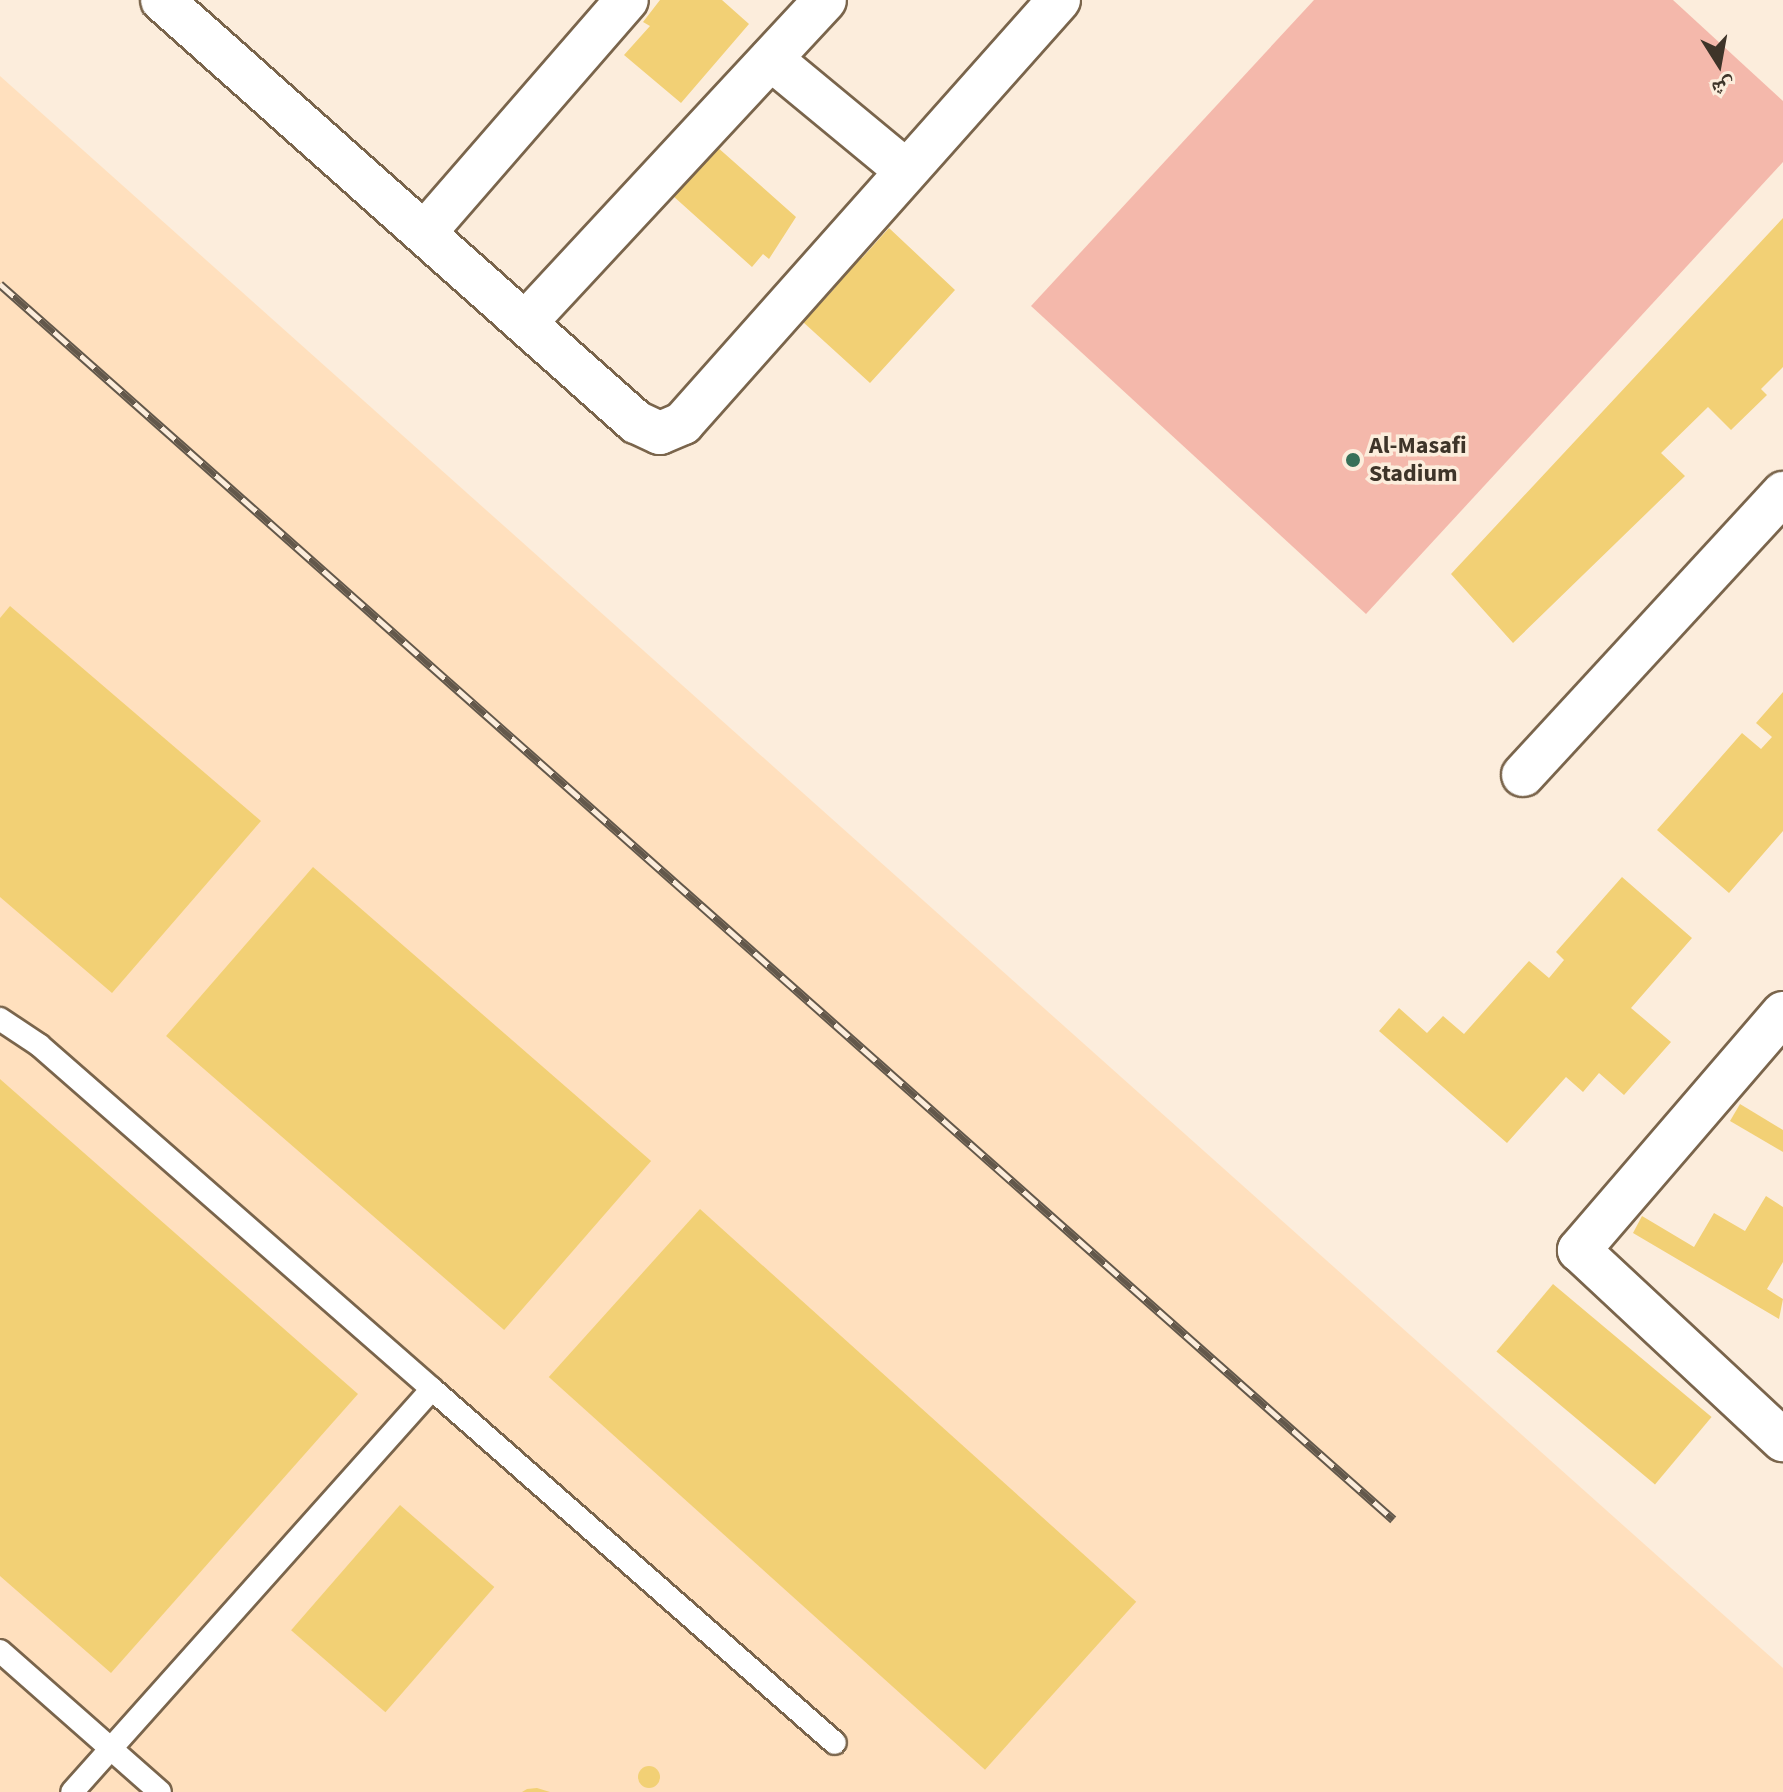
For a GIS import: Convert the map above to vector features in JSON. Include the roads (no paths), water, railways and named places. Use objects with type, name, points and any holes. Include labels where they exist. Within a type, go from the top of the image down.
[{"type":"street","points":[[426,231],[627,0]]},
{"type":"street","points":[[526,322],[825,0]]},
{"type":"street","points":[[176,5],[636,422],[660,433],[683,423],[1059,0]]},
{"type":"street","points":[[771,59],[905,170]]},
{"type":"street","points":[[1523,775],[1783,493]]},
{"type":"street","points":[[1778,1426],[1579,1250],[1783,1013]]},
{"type":"lane","points":[[0,1019],[39,1045],[835,1743]]},
{"type":"lane","points":[[72,1792],[432,1389]]},
{"type":"lane","points":[[0,1651],[160,1792]]},
{"type":"railway","points":[[0,284],[1393,1519]]},
{"type":"place","name":"Al-Masafi Stadium","points":[[1353,460]]}]
